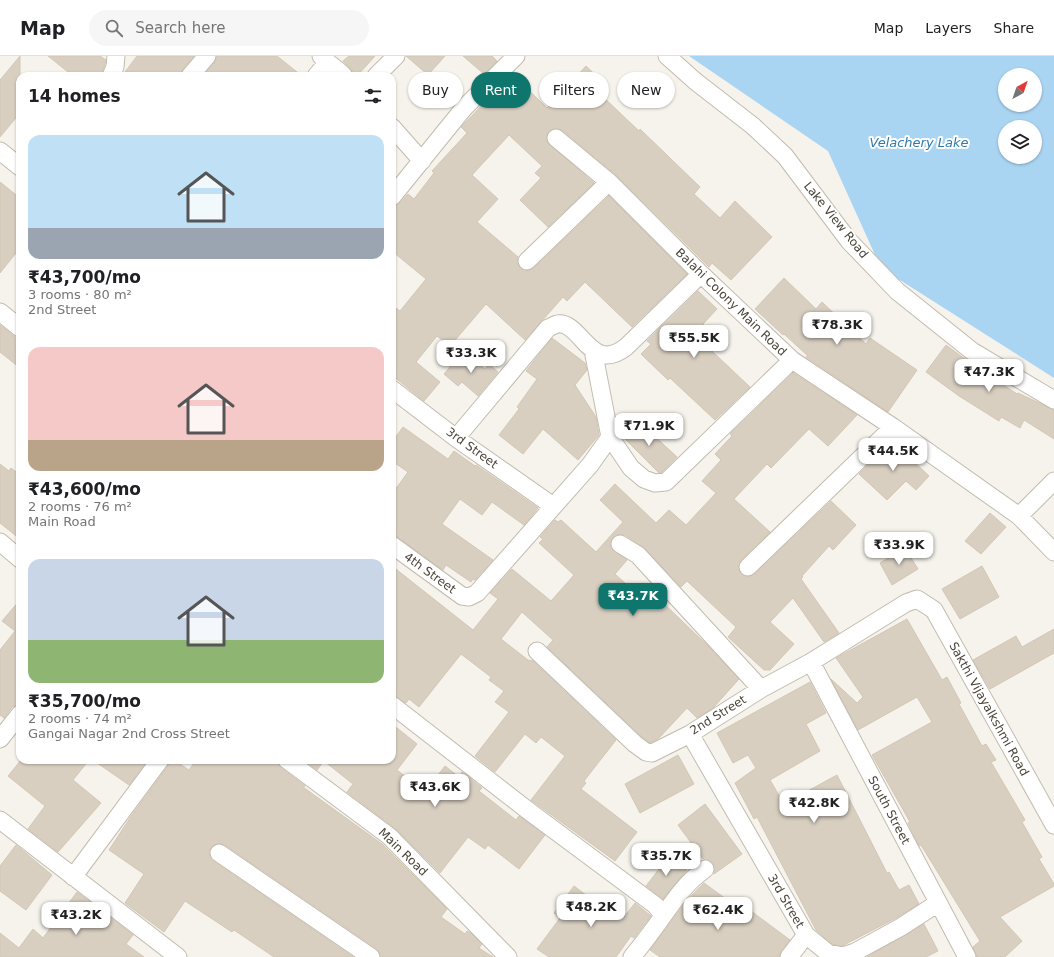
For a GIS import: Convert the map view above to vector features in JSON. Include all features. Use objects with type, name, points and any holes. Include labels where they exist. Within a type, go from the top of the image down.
[{"type":"street","points":[[114,66],[127,56]]},
{"type":"street","points":[[193,72],[206,56]]},
{"type":"street","points":[[380,72],[396,56]]},
{"type":"street","points":[[396,192],[464,108],[516,56]]},
{"type":"street","name":"Lake View Road","points":[[667,56],[695,81],[753,126],[786,156],[849,241],[897,291],[972,351],[1054,400]]},
{"type":"street","points":[[322,66],[335,72]]},
{"type":"street","points":[[396,132],[422,161]]},
{"type":"street","name":"Balahi Colony Main Road","points":[[556,138],[609,182],[701,274],[792,360],[893,427],[1019,516],[1054,552]]},
{"type":"street","points":[[0,151],[16,164]]},
{"type":"street","points":[[527,261],[609,182]]},
{"type":"street","points":[[456,438],[548,328],[557,324],[564,325],[593,350],[603,355],[611,356],[618,352],[701,274]]},
{"type":"street","points":[[0,312],[16,325]]},
{"type":"street","points":[[593,350],[610,437],[631,468],[644,480],[655,483],[666,482],[792,360]]},
{"type":"street","name":"3rd Street","points":[[396,393],[456,438],[552,506]]},
{"type":"street","points":[[748,567],[893,427]]},
{"type":"street","points":[[552,506],[590,465],[610,437]]},
{"type":"street","points":[[1019,516],[1054,481]]},
{"type":"street","name":"4th Street","points":[[396,548],[462,596],[469,597],[478,593],[552,506]]},
{"type":"street","points":[[0,542],[16,556]]},
{"type":"street","points":[[620,544],[638,554],[762,688]]},
{"type":"street","name":"2nd Street","points":[[537,651],[635,744],[646,752],[652,753],[690,734],[762,688],[811,662],[906,603],[917,599]]},
{"type":"street","name":"Sakthi Vijayalkshmi Road","points":[[917,599],[934,610],[1054,825]]},
{"type":"street","name":"South Street","points":[[811,662],[967,957]]},
{"type":"street","points":[[396,708],[530,812],[655,905],[662,916]]},
{"type":"street","points":[[0,739],[16,719]]},
{"type":"street","name":"3rd Street","points":[[690,734],[806,935],[828,953],[843,956],[855,952],[901,927],[938,903]]},
{"type":"street","points":[[73,877],[157,764]]},
{"type":"street","name":"Main Road","points":[[293,764],[389,836],[508,957]]},
{"type":"street","points":[[0,820],[178,957]]},
{"type":"street","points":[[219,853],[371,957]]},
{"type":"street","points":[[632,957],[662,916],[692,879],[705,869]]},
{"type":"street","points":[[789,957],[806,935]]},
{"type":"water","name":"Velachery Lake","points":[[689,56],[1054,56],[1054,378],[881,268],[828,151]]},
{"type":"building","points":[[20,56],[20,72],[16,72],[16,118],[0,137],[0,80]]},
{"type":"building","points":[[48,56],[100,56],[106,60],[102,72],[68,72]]},
{"type":"building","points":[[137,56],[194,56],[181,72],[125,72]]},
{"type":"building","points":[[217,56],[277,56],[297,72],[206,72],[215,62]]},
{"type":"building","points":[[349,56],[375,56],[361,72],[352,72],[343,61]]},
{"type":"building","points":[[406,56],[445,56],[431,72],[425,72]]},
{"type":"building","points":[[463,56],[492,56],[497,61],[486,72],[482,72]]},
{"type":"building","points":[[586,66],[592,72],[580,72]]},
{"type":"building","points":[[531,92],[539,100],[539,108],[609,108],[609,103],[639,131],[640,129],[700,187],[694,194],[720,218],[735,201],[772,237],[731,280],[712,263],[709,267],[616,175],[562,130],[557,128],[548,132],[547,142],[594,183],[548,227],[520,200],[541,178],[535,173],[542,166],[509,135],[472,175],[498,199],[477,222],[518,257],[517,263],[520,268],[529,271],[534,268],[609,196],[687,274],[632,327],[585,282],[567,301],[563,297],[525,340],[486,304],[450,346],[437,336],[416,362],[440,382],[424,401],[396,378],[396,308],[400,311],[426,279],[396,254],[396,205],[408,194],[414,199],[434,173],[432,171],[467,133],[461,127],[479,108],[531,108]]},
{"type":"building","points":[[0,182],[16,195],[16,253],[0,273]]},
{"type":"building","points":[[784,278],[816,309],[822,302],[866,344],[870,338],[917,370],[888,412],[806,357],[808,356],[755,309]]},
{"type":"building","points":[[698,291],[717,309],[703,324],[706,327],[697,337],[750,387],[715,420],[670,378],[668,380],[641,354],[651,344],[647,341]]},
{"type":"building","points":[[0,325],[16,338],[16,365],[0,352]]},
{"type":"building","points":[[552,338],[585,363],[587,370],[575,385],[596,417],[599,435],[578,460],[543,429],[523,454],[499,435],[519,409],[517,407],[537,379],[526,371]]},
{"type":"building","points":[[946,345],[977,368],[979,367],[993,375],[991,377],[1017,394],[1018,393],[1054,410],[1054,439],[1024,420],[1020,428],[1001,417],[999,421],[959,396],[926,372]]},
{"type":"building","points":[[463,351],[485,369],[489,364],[498,372],[478,396],[462,382],[458,386],[444,374]]},
{"type":"building","points":[[793,373],[857,415],[828,446],[809,429],[771,468],[767,464],[734,499],[770,532],[741,560],[738,569],[745,576],[755,574],[831,501],[856,525],[833,550],[829,546],[801,579],[839,633],[824,642],[793,598],[770,622],[794,644],[770,670],[764,670],[728,637],[736,627],[687,581],[681,587],[643,547],[625,535],[615,535],[610,543],[611,548],[627,560],[615,574],[649,605],[657,597],[708,646],[739,679],[713,708],[697,718],[687,708],[659,738],[650,743],[547,647],[553,640],[522,612],[501,639],[528,660],[533,661],[616,740],[584,781],[586,783],[581,789],[637,832],[615,861],[531,800],[565,756],[541,737],[536,743],[525,734],[495,772],[475,756],[509,712],[495,702],[504,691],[489,680],[491,677],[461,654],[419,707],[409,699],[406,703],[396,697],[396,569],[473,630],[498,599],[490,593],[512,569],[551,601],[574,575],[539,543],[543,539],[540,537],[555,520],[558,522],[561,520],[596,552],[623,522],[600,500],[615,484],[656,523],[669,510],[686,525],[716,493],[702,481],[721,460],[715,454],[732,436],[730,434]]},
{"type":"building","points":[[637,420],[677,457],[662,472],[659,473],[622,436]]},
{"type":"building","points":[[403,427],[448,459],[454,451],[538,508],[524,525],[492,502],[482,515],[460,499],[442,524],[493,560],[475,580],[473,579],[471,582],[446,565],[443,570],[396,536],[396,488],[408,472],[396,464],[396,437]]},
{"type":"building","points":[[893,442],[929,476],[916,490],[906,481],[887,500],[859,474]]},
{"type":"building","points":[[0,464],[9,471],[11,468],[16,472],[16,536],[0,523]]},
{"type":"building","points":[[990,513],[1006,527],[981,554],[965,541]]},
{"type":"building","points":[[905,548],[918,569],[892,585],[880,563]]},
{"type":"building","points":[[982,566],[999,597],[960,619],[942,589]]},
{"type":"building","points":[[16,605],[16,706],[12,707],[4,718],[0,715],[0,650],[15,631],[2,621]]},
{"type":"building","points":[[907,619],[942,680],[947,677],[961,703],[959,704],[982,746],[986,744],[996,760],[991,762],[1025,820],[1022,822],[1042,857],[1039,859],[1054,884],[1054,886],[1000,917],[1022,941],[1005,957],[977,957],[973,947],[980,941],[921,845],[919,846],[908,823],[910,822],[872,755],[932,722],[917,697],[858,730],[831,679],[857,703],[863,697],[836,658]]},
{"type":"building","points":[[1054,629],[1054,653],[990,689],[973,660],[1016,636],[1022,647]]},
{"type":"building","points":[[810,682],[826,713],[806,724],[820,751],[770,780],[784,804],[837,775],[887,873],[889,872],[899,890],[909,885],[919,904],[896,918],[842,946],[832,944],[816,930],[757,817],[754,819],[735,783],[756,768],[748,755],[733,763],[717,733]]},
{"type":"building","points":[[396,727],[417,744],[397,770],[425,792],[445,766],[459,777],[462,772],[482,788],[479,791],[516,820],[519,816],[545,835],[519,869],[488,845],[485,849],[468,837],[440,873],[396,829],[347,792],[353,784],[328,764],[396,764]]},
{"type":"building","points":[[678,755],[694,784],[640,813],[625,784]]},
{"type":"building","points":[[18,764],[86,764],[73,780],[101,803],[58,852],[28,829],[45,806],[8,776]]},
{"type":"building","points":[[99,764],[145,764],[129,785]]},
{"type":"building","points":[[169,764],[180,764],[189,770],[193,764],[279,764],[281,768],[305,786],[303,787],[382,844],[447,909],[441,917],[465,934],[467,931],[471,933],[482,944],[479,948],[493,957],[381,957],[377,949],[225,845],[219,843],[211,847],[209,852],[213,861],[353,957],[274,957],[234,930],[232,932],[185,901],[164,932],[125,903],[144,874],[109,850],[132,815]]},
{"type":"building","points":[[309,764],[322,764],[317,770]]},
{"type":"building","points":[[705,804],[742,854],[714,874],[713,863],[703,859],[678,825]]},
{"type":"building","points":[[16,845],[52,875],[26,910],[0,891],[0,866]]},
{"type":"building","points":[[661,851],[687,870],[663,899],[646,886],[666,860]]},
{"type":"building","points":[[704,883],[744,912],[746,911],[750,913],[751,911],[790,940],[781,951],[779,957],[660,957],[650,950],[687,900]]},
{"type":"building","points":[[574,886],[599,905],[603,901],[624,917],[635,903],[651,916],[634,938],[631,936],[616,957],[549,957],[537,949],[560,918],[554,913]]},
{"type":"building","points":[[77,892],[133,935],[126,944],[144,957],[0,957],[0,933],[19,948],[33,929],[43,938]]},
{"type":"building","points":[[924,924],[938,951],[926,957],[867,957]]}]
